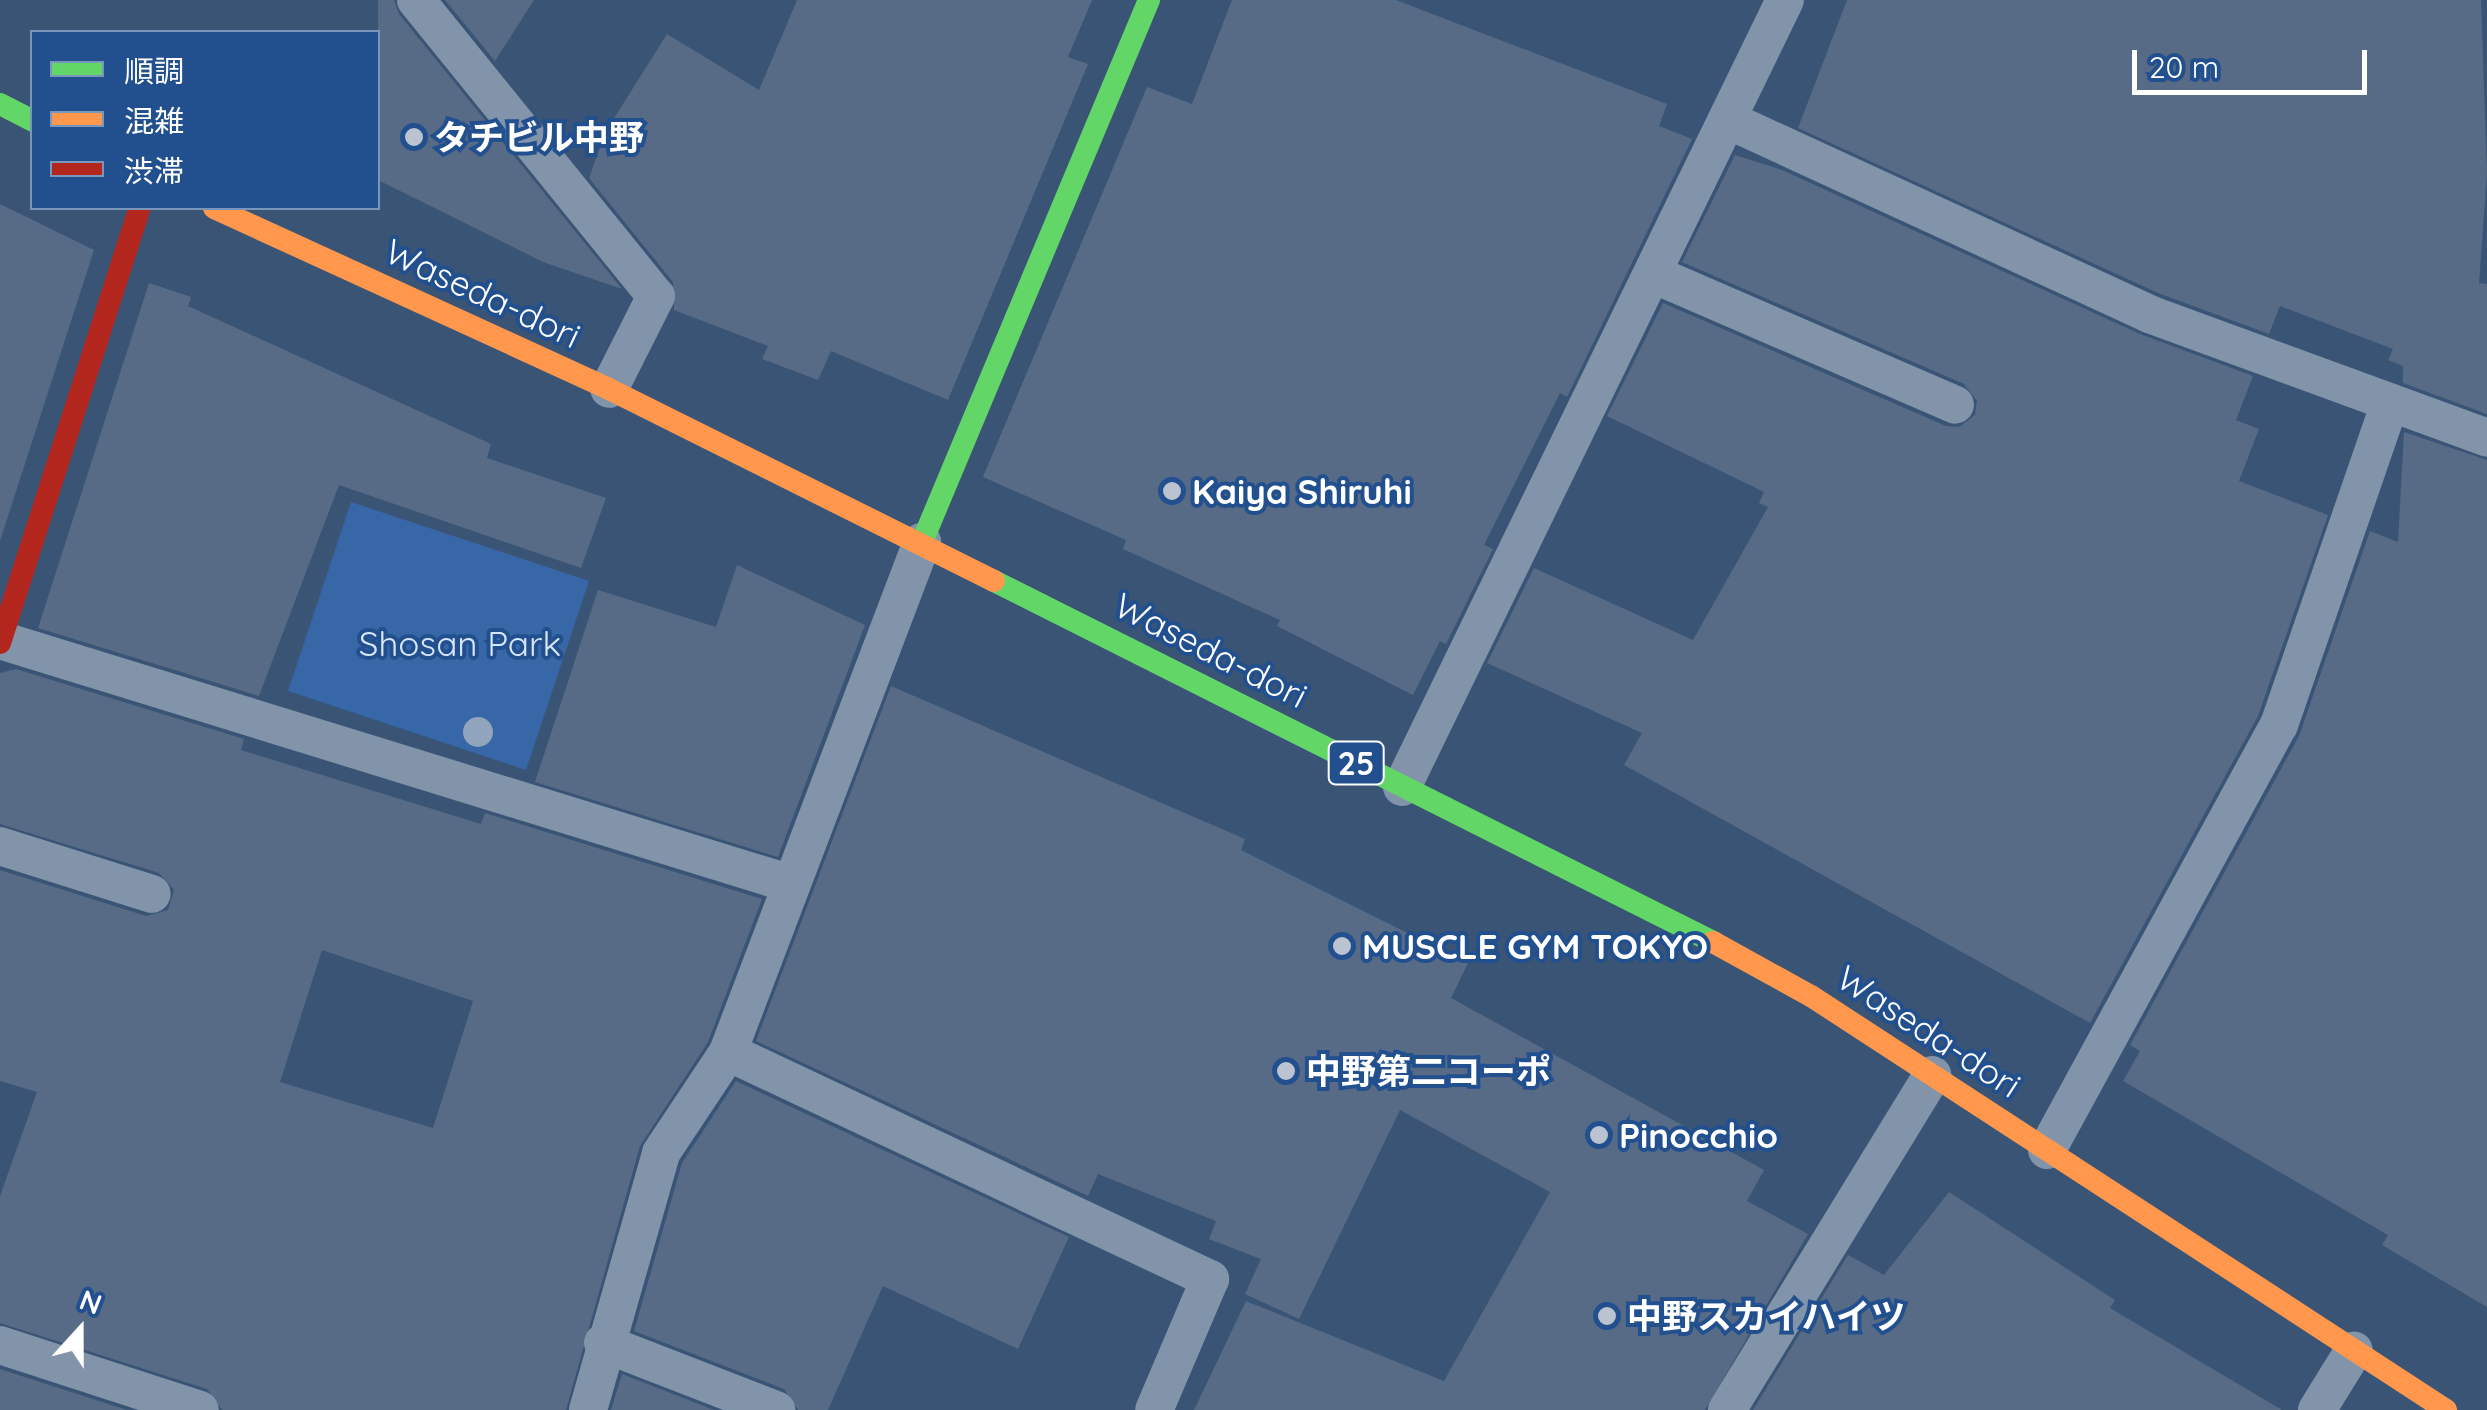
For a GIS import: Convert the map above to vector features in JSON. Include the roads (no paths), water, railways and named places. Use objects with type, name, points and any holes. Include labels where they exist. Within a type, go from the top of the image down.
[{"type":"main road","points":[[922,542],[1149,0]]},
{"type":"main road","points":[[0,104],[30,119]]},
{"type":"main road","points":[[0,641],[139,210]]},
{"type":"main road","name":"Waseda-dori","points":[[218,210],[609,389],[1680,923],[1812,996],[2446,1410]]},
{"type":"lane","points":[[416,0],[656,296],[609,389]]},
{"type":"lane","points":[[1402,787],[1785,0]]},
{"type":"lane","points":[[1728,120],[2149,314],[2487,438]]},
{"type":"lane","points":[[1653,274],[1955,406]]},
{"type":"lane","points":[[2046,1150],[2279,725],[2390,402]]},
{"type":"lane","points":[[588,1410],[603,1343],[661,1153],[728,1052],[922,542]]},
{"type":"lane","points":[[0,641],[790,884]]},
{"type":"lane","points":[[0,846],[152,894]]},
{"type":"lane","points":[[728,1052],[1210,1279],[1154,1410]]},
{"type":"lane","points":[[1727,1410],[1932,1075]]},
{"type":"lane","points":[[603,1343],[776,1410]]},
{"type":"lane","points":[[0,1345],[200,1410]]},
{"type":"lane","points":[[2317,1410],[2354,1350]]},
{"type":"place","name":"タチビル中野","points":[[414,137]]},
{"type":"place","name":"Kaiya Shiruhi","points":[[1172,491]]},
{"type":"place","name":"MUSCLE GYM TOKYO","points":[[1342,946]]},
{"type":"place","name":"中野第二コーポ","points":[[1286,1071]]},
{"type":"place","name":"Pinocchio","points":[[1599,1135]]},
{"type":"place","name":"中野スカイハイツ","points":[[1607,1316]]},
{"type":"park label","name":"Shosan Park","points":[[460,643]]}]
